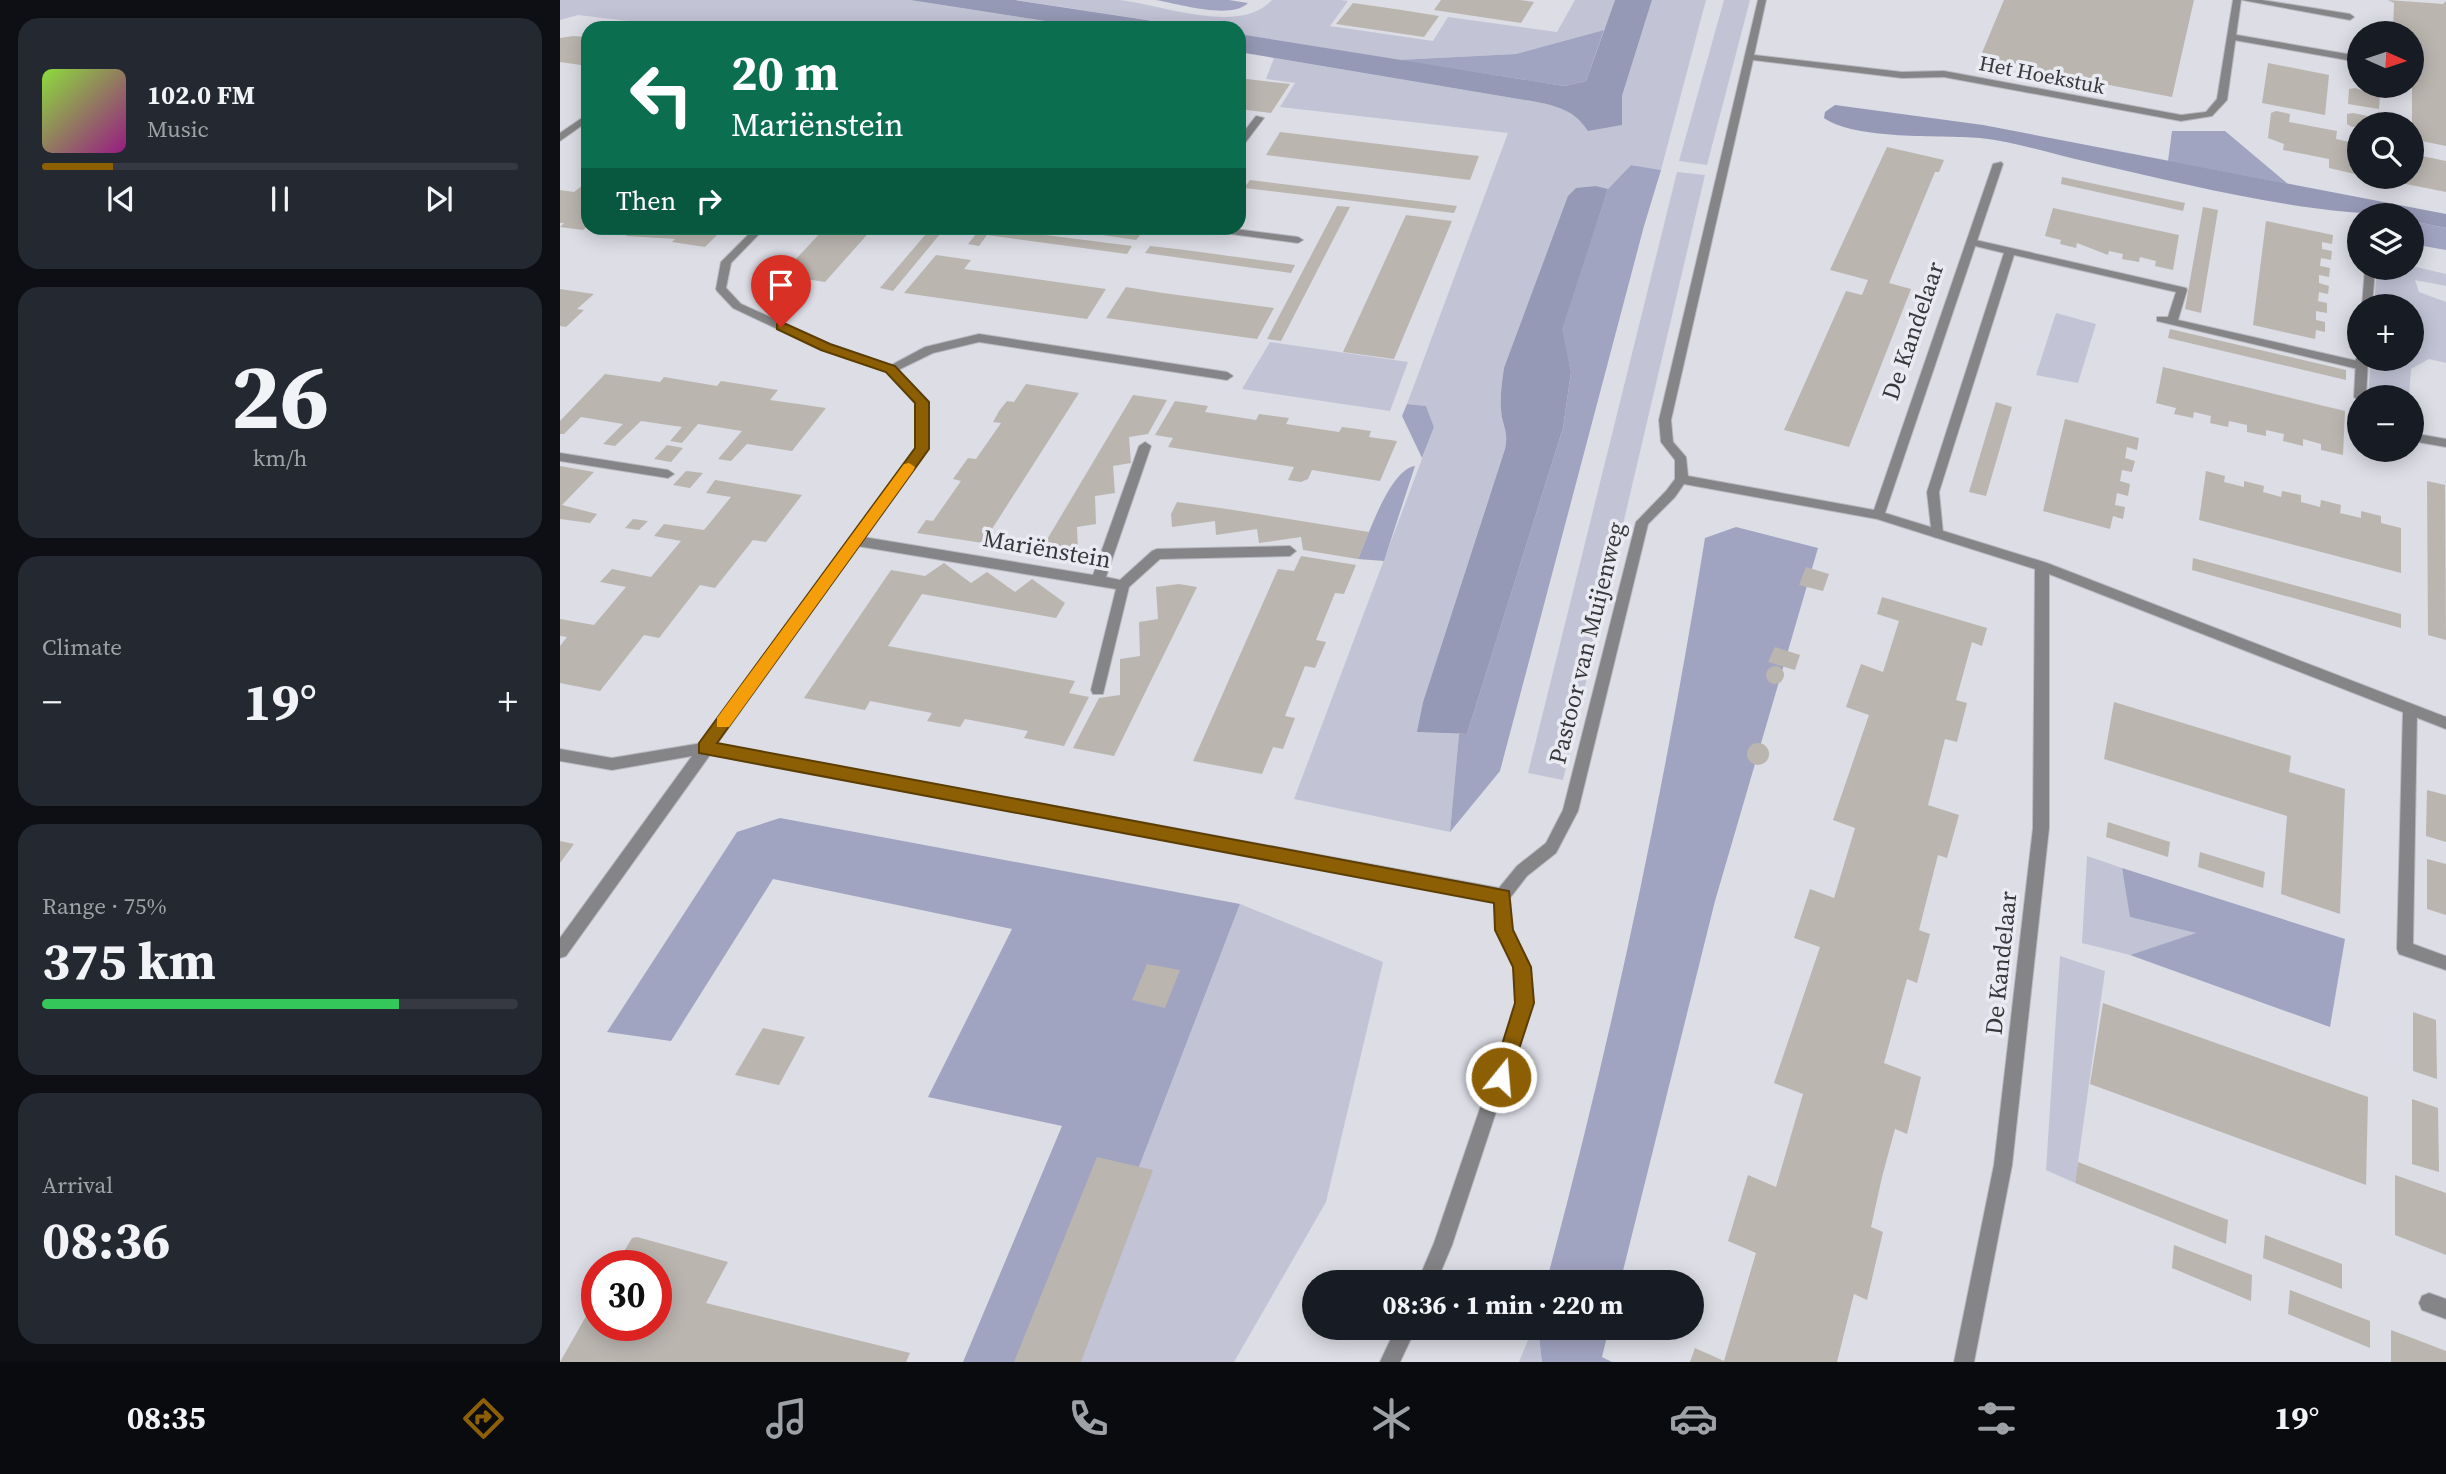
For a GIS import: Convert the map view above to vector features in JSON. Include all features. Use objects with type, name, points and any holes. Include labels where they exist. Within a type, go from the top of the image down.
[{"type":"street","points":[[1762,0],[1665,420],[1667,441],[1681,460],[1681,479],[1878,515],[2042,566],[2446,723]]},
{"type":"street","name":"Het Hoekstuk","points":[[1748,57],[1902,75],[1944,74],[2181,118],[2209,114],[2222,100],[2237,0]]},
{"type":"street","points":[[2246,0],[2350,17]]},
{"type":"street","points":[[2231,37],[2347,57]]},
{"type":"street","points":[[1246,136],[1259,118]]},
{"type":"street","points":[[560,138],[581,122]]},
{"type":"street","name":"De Kandelaar","points":[[1878,515],[1998,164]]},
{"type":"street","points":[[1246,233],[1298,240]]},
{"type":"street","points":[[560,951],[922,449],[922,402],[890,369],[826,347],[737,306],[721,289],[726,262],[753,235]]},
{"type":"street","points":[[1971,242],[2182,290],[2166,320],[2347,359]]},
{"type":"street","points":[[1937,533],[1933,492],[2011,251]]},
{"type":"street","points":[[890,369],[929,350],[979,338],[1227,376]]},
{"type":"street","points":[[2424,439],[2446,443]]},
{"type":"street","points":[[1098,581],[1145,446]]},
{"type":"street","points":[[560,457],[668,474]]},
{"type":"street","name":"Pastoor van Muijenweg","points":[[1502,896],[1522,871],[1551,848],[1570,811],[1642,522],[1654,506],[1672,495],[1681,479]]},
{"type":"street","name":"Mariënstein","points":[[857,541],[1123,585],[1098,690]]},
{"type":"street","points":[[1123,585],[1157,554],[1290,551]]},
{"type":"street","name":"De Kandelaar","points":[[1964,1362],[2003,1165],[2041,828],[2042,566]]},
{"type":"street","points":[[2410,710],[2405,949],[2446,963]]},
{"type":"street","points":[[560,755],[612,764],[705,748],[1502,896],[1504,930],[1522,967],[1524,1003],[1448,1232],[1432,1270]]},
{"type":"street","points":[[1390,1362],[1400,1340]]},
{"type":"shaded area","points":[[560,0],[910,0],[1046,21],[627,21],[578,15],[560,20]]},
{"type":"shaded area","points":[[910,0],[1015,0],[1153,21],[1046,21]]},
{"type":"shaded area","points":[[1016,0],[1118,0],[1220,17],[1240,16],[1258,10],[1272,0],[1341,0],[1348,1],[1330,26],[1433,41],[1448,17],[1557,32],[1575,0],[1615,0],[1604,30],[1516,54],[1397,60],[1246,35],[1246,21],[1154,21]]},
{"type":"shaded area","points":[[1156,0],[1229,0],[1248,3],[1240,8],[1217,11]]},
{"type":"shaded area","points":[[1615,0],[1652,0],[1622,96],[1622,125],[1588,131],[1572,114],[1545,104],[1246,53],[1246,35],[1564,86],[1586,81]]},
{"type":"shaded area","points":[[1652,0],[1706,0],[1661,170],[1631,165],[1608,189],[1596,186],[1504,368],[1501,404],[1505,449],[1423,702],[1418,732],[1459,734],[1450,832],[1294,799],[1434,427],[1426,406],[1407,404],[1508,133],[1280,107],[1295,83],[1266,79],[1274,58],[1537,102],[1563,108],[1579,117],[1622,124],[1622,96]]},
{"type":"shaded area","points":[[1724,0],[1750,0],[1707,165],[1679,161]]},
{"type":"shaded area","points":[[1604,30],[1586,81],[1564,86],[1397,60],[1516,54]]},
{"type":"shaded area","points":[[1835,105],[1983,125],[2389,203],[2347,203],[2347,212],[2289,205],[1994,140],[1856,130],[1824,118],[1825,112]]},
{"type":"shaded area","points":[[2172,131],[2225,131],[2288,184],[2168,161]]},
{"type":"shaded area","points":[[1631,165],[1661,170],[1500,771],[1450,832],[1459,734],[1467,734],[1563,428],[1571,372],[1561,329],[1608,189]]},
{"type":"shaded area","points":[[1677,172],[1705,175],[1563,780],[1528,773]]},
{"type":"shaded area","points":[[1596,186],[1608,189],[1562,329],[1571,372],[1563,428],[1467,734],[1417,732],[1423,702],[1505,449],[1501,404],[1504,368],[1568,196],[1576,188]]},
{"type":"shaded area","points":[[2424,210],[2446,214],[2446,228],[2424,223]]},
{"type":"shaded area","points":[[2424,223],[2446,228],[2446,250],[2424,246]]},
{"type":"shaded area","points":[[2424,269],[2446,274],[2446,286],[2415,280],[2424,280]]},
{"type":"shaded area","points":[[2376,280],[2415,280],[2419,292],[2446,302],[2446,363],[2429,359],[2424,362],[2424,294],[2375,294]]},
{"type":"shaded area","points":[[2056,313],[2096,324],[2078,383],[2036,375]]},
{"type":"shaded area","points":[[1270,342],[1408,362],[1390,411],[1242,389]]},
{"type":"shaded area","points":[[2370,371],[2411,371],[2410,385],[2369,385]]},
{"type":"shaded area","points":[[1407,404],[1426,406],[1434,427],[1422,458],[1402,416]]},
{"type":"shaded area","points":[[1415,466],[1384,561],[1358,559],[1389,491],[1406,470]]},
{"type":"shaded area","points":[[1736,527],[1818,548],[1715,901],[1623,1270],[1549,1270],[1593,1097],[1635,912],[1672,727],[1705,538]]},
{"type":"shaded area","points":[[780,818],[1240,904],[1064,1362],[963,1362],[1062,1126],[928,1097],[1012,929],[773,879],[671,1041],[607,1032],[737,832]]},
{"type":"shaded area","points":[[2087,856],[2122,868],[2131,917],[2197,933],[2130,955],[2082,943]]},
{"type":"shaded area","points":[[2122,868],[2345,939],[2330,1027],[2130,955],[2196,933],[2130,917]]},
{"type":"shaded area","points":[[1240,904],[1383,962],[1326,1202],[1234,1362],[1064,1362]]},
{"type":"shaded area","points":[[2060,956],[2105,971],[2075,1183],[2046,1170]]},
{"type":"shaded area","points":[[1528,1340],[1539,1340],[1542,1362],[1519,1362]]},
{"type":"shaded area","points":[[1539,1340],[1606,1340],[1602,1357],[1612,1362],[1542,1362]]},
{"type":"building","points":[[1441,0],[1534,2],[1521,23],[1434,10]]},
{"type":"building","points":[[2004,0],[2194,0],[2172,97],[1979,60]]},
{"type":"building","points":[[2388,0],[2443,4],[2446,1],[2446,146],[2424,141],[2424,112],[2412,112],[2412,98],[2424,98],[2424,21],[2393,21],[2394,3]]},
{"type":"building","points":[[1353,3],[1439,16],[1424,37],[1336,24]]},
{"type":"building","points":[[581,37],[581,65],[560,62],[560,38]]},
{"type":"building","points":[[2268,63],[2329,75],[2325,115],[2262,103]]},
{"type":"building","points":[[1246,79],[1290,84],[1271,113],[1246,110]]},
{"type":"building","points":[[2348,98],[2380,98],[2379,109],[2348,104]]},
{"type":"building","points":[[2276,111],[2290,114],[2289,122],[2337,131],[2336,139],[2347,141],[2347,172],[2329,168],[2329,159],[2283,150],[2284,144],[2268,138],[2271,113]]},
{"type":"building","points":[[1280,132],[1479,156],[1470,180],[1266,155]]},
{"type":"building","points":[[1887,147],[1944,160],[1939,172],[1935,172],[1889,283],[1911,289],[1849,447],[1784,430],[1846,291],[1862,295],[1868,280],[1830,270]]},
{"type":"building","points":[[2424,156],[2446,161],[2446,192],[2424,188]]},
{"type":"building","points":[[2062,177],[2185,203],[2183,211],[2061,184]]},
{"type":"building","points":[[1250,180],[1457,206],[1454,213],[1246,188]]},
{"type":"building","points":[[581,187],[581,230],[560,227],[564,223],[560,223],[560,190],[574,192]]},
{"type":"building","points":[[1337,206],[1350,207],[1281,341],[1267,339]]},
{"type":"building","points":[[2203,207],[2218,210],[2201,313],[2185,309]]},
{"type":"building","points":[[2053,208],[2179,235],[2173,270],[2155,266],[2156,261],[2140,257],[2139,262],[2122,259],[2123,254],[2109,251],[2108,255],[2077,243],[2076,248],[2060,244],[2061,240],[2045,236]]},
{"type":"building","points":[[1406,215],[1452,221],[1394,359],[1343,352]]},
{"type":"building","points":[[2266,221],[2333,235],[2332,244],[2322,242],[2322,249],[2332,251],[2331,260],[2321,258],[2320,266],[2330,268],[2329,277],[2319,275],[2319,283],[2329,286],[2328,294],[2319,292],[2318,301],[2327,303],[2327,313],[2316,311],[2316,320],[2325,322],[2325,332],[2316,330],[2315,339],[2253,325]]},
{"type":"building","points":[[717,235],[705,247],[672,242],[675,239],[626,236]]},
{"type":"building","points":[[818,235],[867,235],[825,282],[781,275]]},
{"type":"building","points":[[925,235],[939,235],[893,291],[880,288]]},
{"type":"building","points":[[975,235],[987,235],[979,246],[968,244]]},
{"type":"building","points":[[987,235],[1045,235],[1132,246],[1127,254]]},
{"type":"building","points":[[1102,235],[1140,235],[1136,240]]},
{"type":"building","points":[[1150,246],[1295,265],[1291,273],[1145,253]]},
{"type":"building","points":[[936,255],[971,260],[964,269],[1106,289],[1087,319],[904,293]]},
{"type":"building","points":[[1126,287],[1274,308],[1257,339],[1106,318]]},
{"type":"building","points":[[560,289],[594,294],[577,309],[584,310],[566,327],[560,326]]},
{"type":"building","points":[[2170,329],[2346,370],[2346,380],[2168,338]]},
{"type":"building","points":[[2163,367],[2345,411],[2343,455],[2321,450],[2321,444],[2303,439],[2303,446],[2283,441],[2284,434],[2266,430],[2266,436],[2247,432],[2247,425],[2229,421],[2228,427],[2210,423],[2211,416],[2194,412],[2193,418],[2174,414],[2176,408],[2156,403]]},
{"type":"building","points":[[605,374],[660,382],[664,377],[717,386],[721,381],[778,390],[770,400],[826,408],[792,451],[747,444],[731,461],[718,459],[742,431],[698,424],[682,443],[670,441],[682,427],[641,421],[615,446],[603,444],[623,424],[581,417],[564,434],[560,434],[560,421]]},
{"type":"building","points":[[1026,384],[1079,393],[983,543],[917,533],[926,520],[933,521],[961,481],[953,479],[968,458],[976,459],[1001,423],[993,422],[999,411],[1007,401],[1014,402]]},
{"type":"building","points":[[1133,395],[1167,400],[1148,434],[1129,437],[1131,463],[1113,466],[1115,493],[1095,496],[1096,524],[1077,527],[1078,551],[1053,555],[1039,553]]},
{"type":"building","points":[[1175,401],[1208,406],[1205,412],[1256,420],[1259,414],[1289,418],[1286,424],[1339,432],[1342,427],[1371,431],[1369,437],[1397,441],[1380,481],[1312,470],[1308,479],[1301,482],[1288,480],[1294,467],[1168,447],[1173,438],[1155,435]]},
{"type":"building","points":[[1996,402],[2012,407],[1986,496],[1969,492]]},
{"type":"building","points":[[2065,419],[2139,438],[2137,450],[2127,447],[2125,458],[2135,461],[2132,472],[2122,470],[2120,481],[2130,484],[2128,496],[2117,493],[2115,505],[2125,507],[2123,519],[2113,516],[2110,529],[2043,511]]},
{"type":"building","points":[[667,445],[683,448],[671,462],[654,459]]},
{"type":"building","points":[[560,466],[594,472],[562,505],[597,514],[590,523],[560,519]]},
{"type":"building","points":[[686,471],[703,473],[690,488],[673,485]]},
{"type":"building","points":[[2206,471],[2225,476],[2224,482],[2244,487],[2244,481],[2264,486],[2263,492],[2281,497],[2282,491],[2301,495],[2301,502],[2320,507],[2321,500],[2341,505],[2340,513],[2361,518],[2361,511],[2381,516],[2381,523],[2401,528],[2401,573],[2199,520]]},
{"type":"building","points":[[715,480],[802,495],[766,542],[753,540],[715,588],[700,585],[659,638],[644,635],[600,691],[560,683],[560,646],[567,637],[560,636],[560,619],[594,625],[626,587],[600,582],[612,569],[651,577],[681,541],[654,536],[664,524],[704,530],[731,497],[706,493]]},
{"type":"building","points":[[2427,481],[2445,485],[2446,640],[2428,635]]},
{"type":"building","points":[[1177,502],[1369,532],[1358,559],[1303,550],[1301,537],[1259,543],[1257,529],[1216,535],[1215,521],[1172,527],[1171,514]]},
{"type":"building","points":[[633,519],[648,521],[639,530],[625,528]]},
{"type":"building","points":[[1301,556],[1356,565],[1344,594],[1335,593],[1316,640],[1326,642],[1315,668],[1305,666],[1285,716],[1295,718],[1283,749],[1273,747],[1262,774],[1193,761],[1278,569],[1294,571]]},
{"type":"building","points":[[2193,558],[2401,614],[2401,628],[2192,570]]},
{"type":"building","points":[[944,563],[971,583],[987,572],[1015,592],[1032,579],[1065,603],[1056,618],[922,594],[888,646],[1075,681],[1069,693],[1089,697],[1064,746],[1024,738],[1028,731],[965,719],[960,727],[927,721],[932,713],[870,701],[865,710],[804,698],[891,570],[925,576]]},
{"type":"building","points":[[1806,567],[1829,574],[1823,591],[1799,585]]},
{"type":"building","points":[[1179,584],[1197,587],[1114,756],[1073,748],[1099,698],[1120,695],[1120,659],[1140,656],[1139,622],[1158,619],[1156,587]]},
{"type":"building","points":[[1882,597],[1987,628],[1982,646],[1972,642],[1956,700],[1967,703],[1957,742],[1945,739],[1928,805],[1959,815],[1947,858],[1938,855],[1919,930],[1930,934],[1917,983],[1907,979],[1884,1063],[1921,1077],[1907,1134],[1895,1129],[1882,1177],[1871,1227],[1883,1232],[1867,1300],[1854,1294],[1837,1362],[1690,1362],[1695,1348],[1724,1361],[1756,1253],[1728,1241],[1748,1175],[1776,1187],[1803,1094],[1774,1083],[1820,947],[1794,938],[1810,889],[1834,898],[1855,828],[1833,820],[1869,715],[1846,707],[1861,664],[1883,672],[1899,621],[1877,614]]},
{"type":"building","points":[[1775,647],[1800,655],[1795,670],[1768,662]]},
{"type":"building","points":[[1775,666],[1781,669],[1784,675],[1781,681],[1775,684],[1769,681],[1766,675],[1769,669]]},
{"type":"building","points":[[2114,702],[2291,756],[2289,772],[2345,789],[2340,914],[2281,894],[2287,816],[2104,759]]},
{"type":"building","points":[[1758,743],[1766,746],[1769,754],[1766,762],[1758,765],[1750,762],[1747,754],[1750,746]]},
{"type":"building","points":[[2427,790],[2446,795],[2446,842],[2426,836]]},
{"type":"building","points":[[2108,822],[2170,842],[2168,857],[2106,837]]},
{"type":"building","points":[[560,841],[574,844],[560,863]]},
{"type":"building","points":[[2200,852],[2265,872],[2263,888],[2198,867]]},
{"type":"building","points":[[2427,859],[2446,864],[2446,915],[2427,909]]},
{"type":"building","points":[[1147,964],[1180,970],[1165,1008],[1132,1000]]},
{"type":"building","points":[[2103,1003],[2368,1097],[2366,1185],[2090,1084]]},
{"type":"building","points":[[2413,1012],[2436,1020],[2437,1079],[2413,1071]]},
{"type":"building","points":[[763,1028],[805,1037],[779,1085],[735,1075]]},
{"type":"building","points":[[2412,1099],[2438,1108],[2439,1172],[2412,1164]]},
{"type":"building","points":[[1097,1157],[1153,1170],[1081,1362],[1014,1362]]},
{"type":"building","points":[[2078,1162],[2228,1220],[2226,1244],[2075,1183]]},
{"type":"building","points":[[2395,1175],[2446,1193],[2446,1255],[2395,1235]]},
{"type":"building","points":[[2265,1235],[2342,1264],[2342,1289],[2263,1258]]},
{"type":"building","points":[[637,1237],[728,1262],[706,1303],[910,1353],[906,1362],[560,1362],[581,1325],[581,1341],[672,1341],[672,1250],[625,1250],[632,1238]]},
{"type":"building","points":[[2174,1245],[2252,1275],[2251,1301],[2172,1268]]},
{"type":"building","points":[[2290,1290],[2370,1321],[2370,1348],[2288,1314]]},
{"type":"building","points":[[2391,1330],[2446,1351],[2446,1362],[2391,1362]]},
{"type":"slow traffic","points":[[723,723],[909,467]]},
{"type":"route","points":[[781,327],[826,347],[890,369],[922,402],[922,449],[705,748],[1502,896],[1504,930],[1522,967],[1524,1003],[1501,1077]]}]
